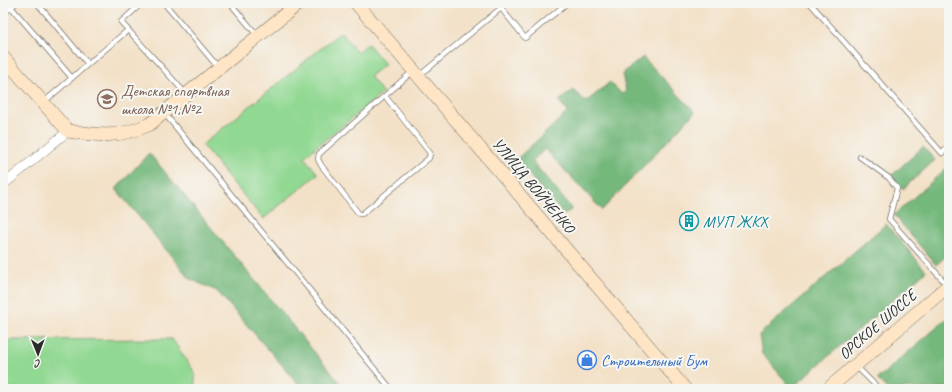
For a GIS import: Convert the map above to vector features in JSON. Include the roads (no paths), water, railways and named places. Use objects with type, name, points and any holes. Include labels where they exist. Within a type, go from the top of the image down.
[{"type":"main road","points":[[3,57],[68,131],[112,135],[133,132],[150,124],[299,3]]},
{"type":"main road","name":"УЛИЦА ВОЙЧЕНКО","points":[[356,3],[685,389]]},
{"type":"main road","name":"ОРСКОЕ ШОССЕ","points":[[828,389],[948,286]]},
{"type":"street","points":[[3,185],[68,131]]},
{"type":"lane","points":[[3,14],[16,3]]},
{"type":"lane","points":[[37,3],[88,64]]},
{"type":"lane","points":[[142,3],[121,22],[187,94]]},
{"type":"lane","points":[[164,3],[219,68]]},
{"type":"lane","points":[[230,3],[258,36]]},
{"type":"lane","points":[[385,96],[430,153],[429,158],[362,214],[359,214],[328,175],[318,159],[319,154],[385,96],[507,3]]},
{"type":"lane","points":[[501,8],[525,38],[567,3]]},
{"type":"lane","points":[[810,3],[942,153],[949,147]]},
{"type":"lane","points":[[11,7],[72,78]]},
{"type":"lane","points":[[44,103],[128,30]]},
{"type":"lane","points":[[164,113],[391,389]]},
{"type":"lane","points":[[860,157],[889,178],[897,188],[889,219],[948,286]]},
{"type":"lane","points":[[855,366],[879,389]]},
{"type":"place","name":"Детская спортвная школа №1,№2","points":[[107,99]]},
{"type":"place","name":"МУП ЖКХ","points":[[689,221]]},
{"type":"place","name":"Строительный Бум","points":[[587,360]]}]
